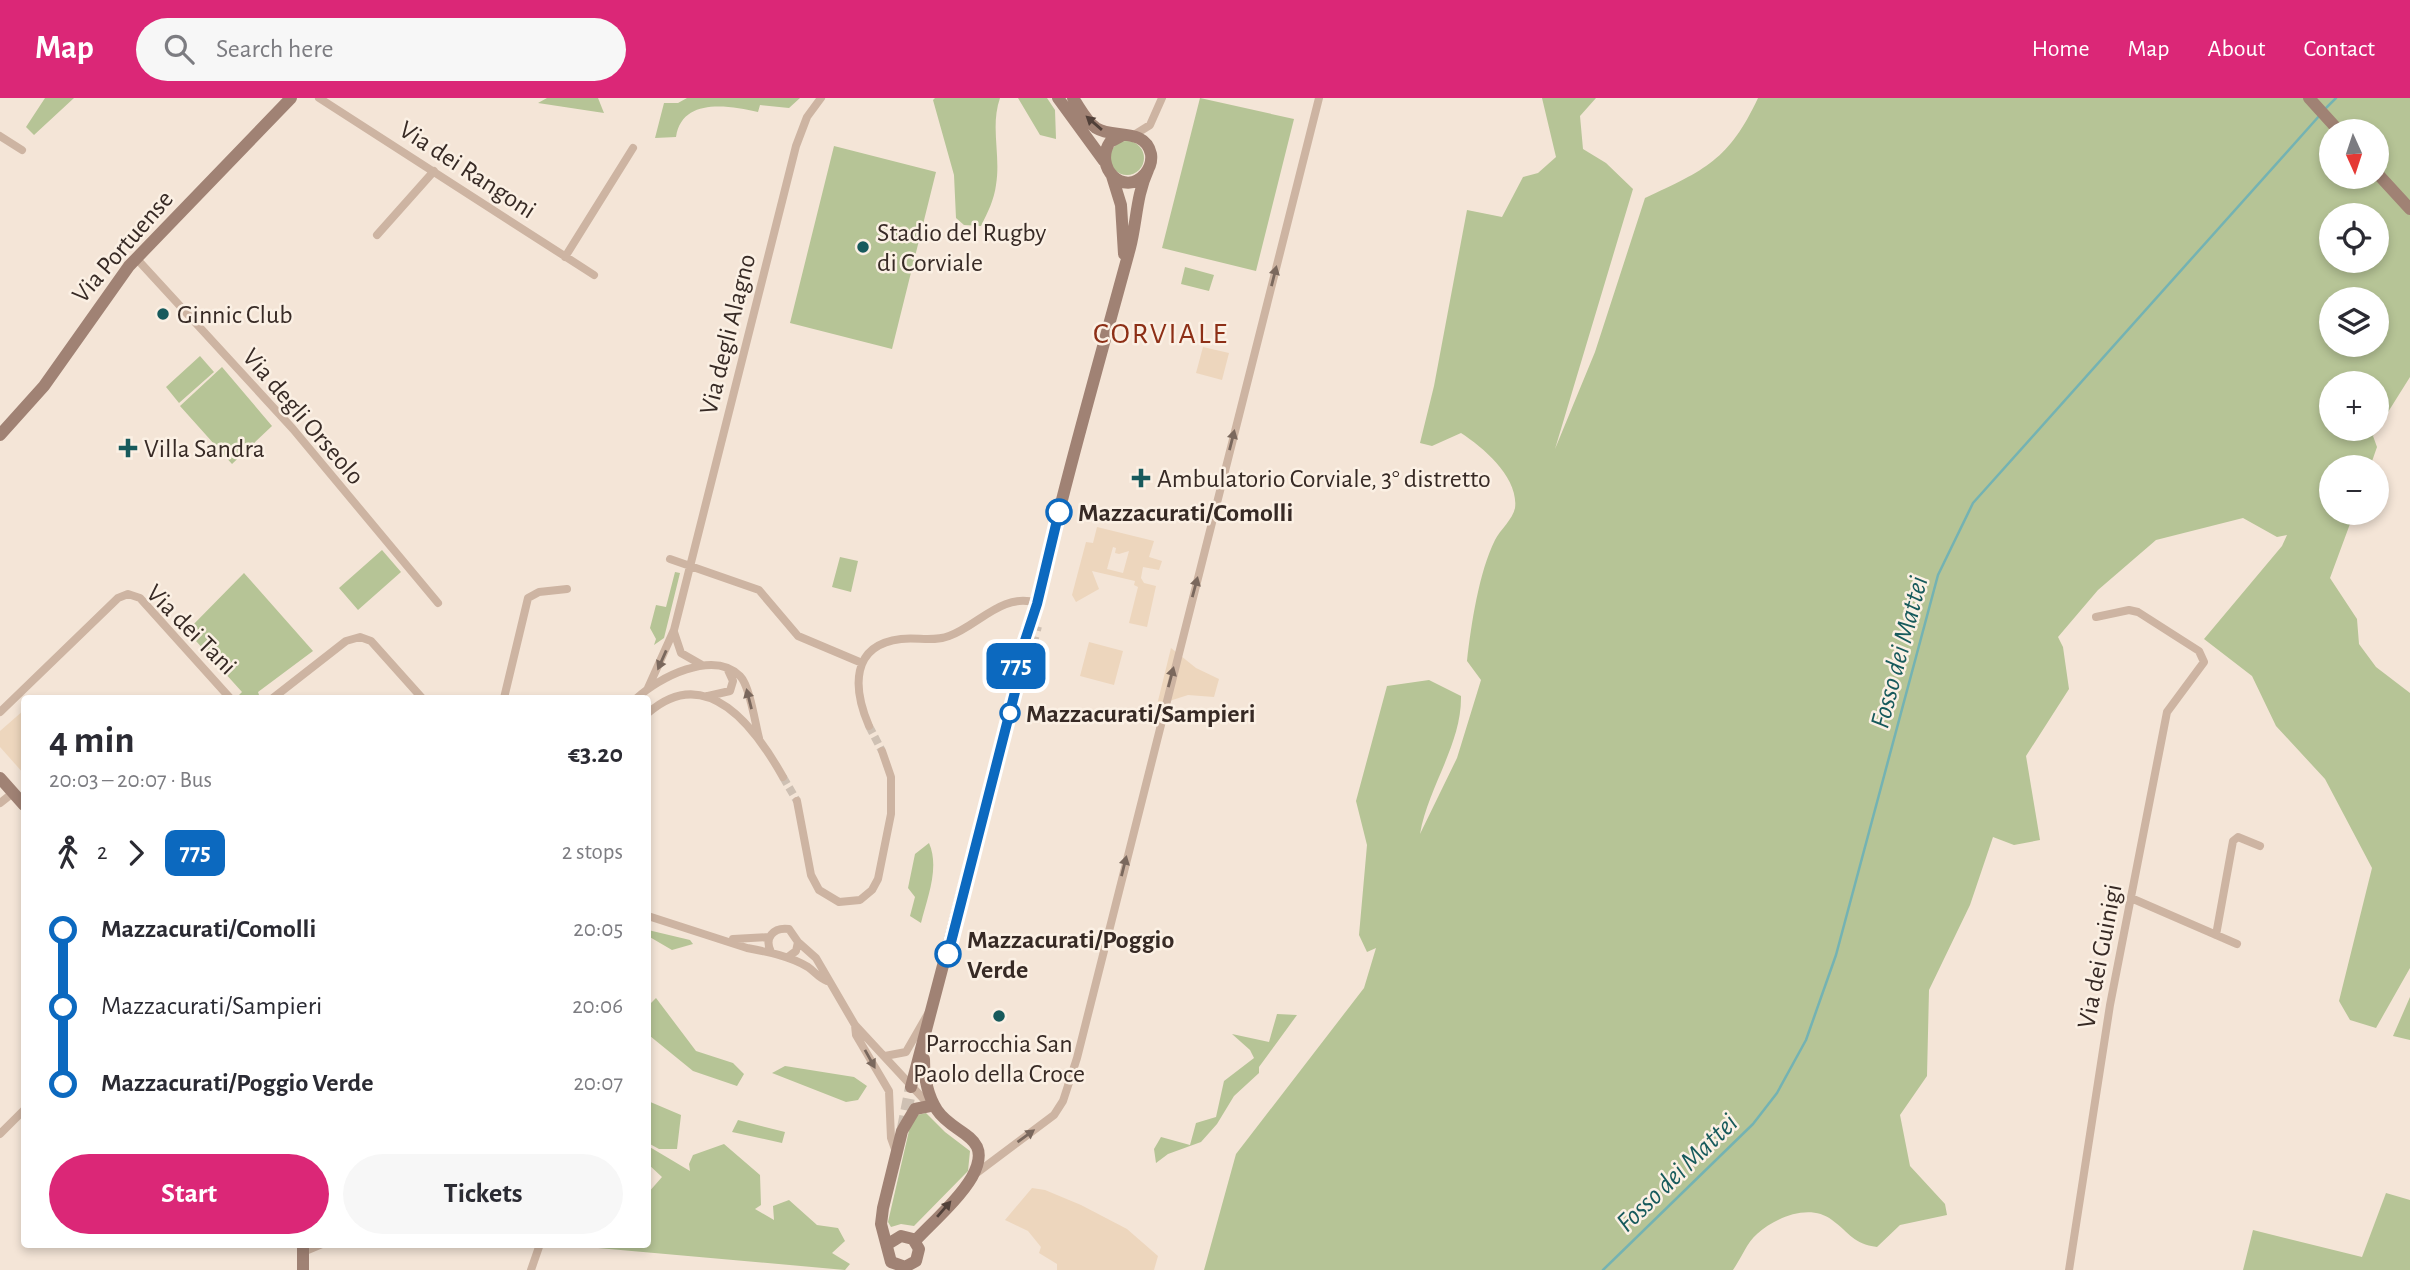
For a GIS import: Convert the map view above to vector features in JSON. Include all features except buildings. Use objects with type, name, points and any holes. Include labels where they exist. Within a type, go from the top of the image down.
[{"type":"street","name":"Via Portuense","points":[[0,435],[44,386],[112,286],[136,258],[290,98]]},
{"type":"street","name":"Via dei Rangoni","points":[[319,98],[594,275]]},
{"type":"street","name":"Via degli Alagno","points":[[648,688],[674,630],[796,146],[807,117],[821,98]]},
{"type":"street","points":[[1058,98],[1112,176],[1121,205],[1124,262]]},
{"type":"street","points":[[1031,629],[1124,262],[1132,240],[1138,196],[1148,170],[1150,151],[1145,142],[1095,127],[1073,98]]},
{"type":"street","points":[[1104,161],[1106,148],[1150,125],[1163,98]]},
{"type":"street","points":[[915,1241],[972,1177],[1057,1111],[1077,1058],[1319,98]]},
{"type":"street","points":[[2309,99],[2328,119]]},
{"type":"street","points":[[0,136],[22,150]]},
{"type":"street","points":[[565,257],[633,148]]},
{"type":"street","points":[[1112,176],[1122,182],[1134,181],[1148,170]]},
{"type":"street","points":[[377,235],[434,171]]},
{"type":"street","points":[[2389,186],[2410,209]]},
{"type":"street","name":"Via degli Orseolo","points":[[136,258],[293,429],[438,603]]},
{"type":"street","points":[[670,559],[759,590],[797,636],[862,663]]},
{"type":"street","points":[[505,695],[528,598],[536,593],[567,589]]},
{"type":"street","name":"Via dei Tani","points":[[0,712],[118,598],[128,593],[140,598],[227,695]]},
{"type":"street","points":[[869,726],[858,691],[862,663],[878,646],[889,641],[950,636],[998,606],[1018,600],[1036,608]]},
{"type":"street","name":"Via dei Guinigi","points":[[2069,1270],[2110,1005],[2167,712],[2204,662],[2199,652],[2138,612],[2129,610],[2096,617]]},
{"type":"street","points":[[674,630],[681,653],[704,667]]},
{"type":"street","points":[[278,695],[344,642],[360,637],[371,640],[419,695]]},
{"type":"street","points":[[640,695],[648,688],[678,673],[704,667],[727,668],[744,682],[760,738]]},
{"type":"street","points":[[651,711],[674,698],[730,691],[733,681],[727,668]]},
{"type":"street","points":[[911,1087],[926,1038],[1020,668]]},
{"type":"street","points":[[705,696],[735,712],[760,738],[783,777]]},
{"type":"street","points":[[797,801],[811,875],[819,890],[839,902],[860,900],[872,890],[878,879],[891,814],[891,777],[882,751]]},
{"type":"street","points":[[0,778],[21,801]]},
{"type":"street","points":[[0,803],[14,793]]},
{"type":"street","points":[[2216,935],[2233,841],[2238,837],[2260,846]]},
{"type":"street","points":[[2131,898],[2236,944]]},
{"type":"street","points":[[651,918],[771,952],[779,957],[788,957],[827,981]]},
{"type":"street","points":[[727,939],[769,937],[777,929],[785,928],[795,934],[798,942],[816,958],[855,1025],[911,1087],[978,1146],[972,1177]]},
{"type":"street","points":[[769,937],[771,952]]},
{"type":"street","points":[[788,957],[796,951],[798,942]]},
{"type":"street","points":[[885,1056],[906,1052],[923,1018],[934,1007]]},
{"type":"street","points":[[855,1025],[856,1035],[889,1091],[891,1138],[896,1154]]},
{"type":"street","points":[[926,1038],[925,1078],[934,1109]]},
{"type":"street","points":[[915,1241],[919,1253],[916,1267],[886,1266],[888,1244],[881,1221],[902,1131],[915,1109],[934,1109]]},
{"type":"street","points":[[0,1134],[21,1113]]},
{"type":"street","points":[[888,1244],[901,1237],[915,1241]]},
{"type":"street","points":[[303,1248],[303,1270]]},
{"type":"street","points":[[531,1270],[539,1248]]},
{"type":"green space","points":[[45,98],[74,98],[34,135],[26,127]]},
{"type":"green space","points":[[547,98],[598,98],[604,113],[538,103]]},
{"type":"green space","points":[[687,98],[800,98],[789,108],[760,105],[758,112],[733,107],[696,110],[680,124],[676,137],[655,138],[664,103],[678,103]]},
{"type":"green space","points":[[1000,98],[996,120],[996,185],[981,226],[964,225],[956,218],[954,175],[933,100]]},
{"type":"green space","points":[[1018,98],[1047,98],[1055,110],[1056,139],[1040,135]]},
{"type":"green space","points":[[1200,98],[1294,119],[1256,271],[1162,248]]},
{"type":"green space","points":[[1542,98],[1596,98],[1580,116],[1583,149],[1606,163],[1633,189],[1555,449],[1595,352],[1645,198],[1713,161],[1737,136],[1758,98],[2410,98],[2410,377],[2389,410],[2389,371],[2319,371],[2319,441],[2375,441],[2377,447],[2374,455],[2319,455],[2319,525],[2350,525],[2330,578],[2357,619],[2359,644],[2376,667],[2410,693],[2410,968],[2376,1028],[2350,1020],[2339,1001],[2372,868],[2325,779],[2276,726],[2252,676],[2204,639],[2282,546],[2287,535],[2277,537],[2243,518],[2156,540],[2098,590],[2058,637],[2063,647],[2069,689],[2026,756],[2040,840],[2014,845],[1993,837],[1970,905],[1929,990],[1927,1076],[1900,1115],[1910,1166],[1945,1204],[1947,1215],[1900,1225],[1877,1247],[1857,1241],[1823,1215],[1804,1212],[1793,1214],[1774,1222],[1753,1237],[1733,1270],[1204,1270],[1236,1154],[1364,988],[1376,948],[1367,952],[1359,935],[1367,845],[1356,801],[1387,686],[1429,680],[1461,696],[1460,714],[1451,748],[1430,799],[1420,834],[1457,758],[1481,680],[1467,661],[1476,599],[1489,553],[1514,512],[1515,497],[1506,475],[1498,465],[1461,433],[1432,446],[1420,443],[1434,386],[1467,210],[1502,217],[1523,177],[1538,173],[1556,157]]},
{"type":"green space","points":[[1127,141],[1139,146],[1144,158],[1139,170],[1127,175],[1115,170],[1110,158],[1115,146]]},
{"type":"green space","name":"Stadio del Rugby di Corviale","points":[[834,146],[936,172],[892,349],[790,323]]},
{"type":"green space","points":[[1185,267],[1214,275],[1209,291],[1181,284]]},
{"type":"green space","points":[[200,356],[214,372],[179,403],[166,387]]},
{"type":"green space","points":[[222,367],[272,426],[232,464],[180,406]]},
{"type":"green space","points":[[382,550],[401,572],[358,610],[339,588]]},
{"type":"green space","points":[[840,557],[858,561],[851,592],[832,587]]},
{"type":"green space","points":[[675,572],[680,573],[664,638],[654,645],[656,639],[650,628],[656,605],[666,607]]},
{"type":"green space","points":[[244,573],[313,651],[258,692],[259,695],[239,695],[242,692],[187,631]]},
{"type":"green space","points":[[929,843],[933,873],[921,923],[910,916],[915,897],[908,888],[915,854]]},
{"type":"green space","points":[[651,931],[690,940],[693,944],[672,950],[651,938]]},
{"type":"green space","points":[[2410,997],[2410,1040],[2393,1036]]},
{"type":"green space","points":[[656,998],[696,1051],[733,1063],[744,1074],[737,1086],[693,1071],[651,1037],[651,1003]]},
{"type":"green space","points":[[1277,1014],[1297,1015],[1259,1067],[1259,1073],[1234,1096],[1217,1124],[1201,1142],[1168,1154],[1156,1163],[1154,1149],[1161,1137],[1190,1145],[1196,1123],[1216,1117],[1224,1081],[1254,1058],[1250,1050],[1232,1034],[1269,1042]]},
{"type":"green space","points":[[785,1066],[854,1077],[867,1086],[858,1100],[846,1102],[772,1073]]},
{"type":"green space","points":[[651,1102],[681,1115],[677,1149],[659,1149],[651,1145]]},
{"type":"green space","points":[[926,1113],[970,1151],[968,1171],[914,1226],[901,1224],[891,1227],[888,1222],[911,1122],[913,1116]]},
{"type":"green space","points":[[738,1120],[785,1132],[782,1143],[732,1132]]},
{"type":"green space","points":[[724,1144],[760,1175],[761,1205],[755,1209],[774,1220],[773,1206],[789,1200],[817,1225],[838,1228],[845,1241],[832,1253],[850,1264],[845,1270],[598,1248],[651,1248],[651,1190],[662,1177],[651,1167],[651,1148],[690,1171],[689,1164],[693,1155]]},
{"type":"green space","points":[[2386,1193],[2410,1200],[2410,1270],[2243,1270],[2253,1230],[2362,1257]]},
{"type":"shaded area","points":[[1203,347],[1229,353],[1222,380],[1196,373]]},
{"type":"shaded area","points":[[1097,527],[1154,541],[1149,557],[1162,561],[1159,570],[1143,567],[1141,578],[1144,583],[1156,586],[1147,627],[1129,623],[1138,587],[1134,585],[1135,581],[1092,571],[1099,589],[1076,602],[1072,595],[1086,542],[1093,543]],"holes":[[[1113,547],[1116,548],[1115,553],[1119,554],[1129,551],[1123,573],[1107,569]]]},
{"type":"shaded area","points":[[1089,642],[1123,651],[1114,685],[1080,676]]},
{"type":"shaded area","points":[[1171,648],[1196,668],[1219,679],[1214,697],[1188,695],[1157,705]]},
{"type":"shaded area","points":[[21,713],[21,771],[0,747],[0,731]]},
{"type":"shaded area","points":[[1032,1188],[1045,1190],[1081,1205],[1127,1229],[1158,1256],[1154,1270],[1057,1270],[1057,1264],[1039,1253],[1041,1247],[1028,1231],[1005,1220]]},
{"type":"waterway","name":"Fosso dei Mattei","points":[[2324,110],[2336,98]]},
{"type":"waterway","name":"Fosso dei Mattei","points":[[1603,1270],[1753,1124],[1777,1093],[1806,1040],[1836,955],[1938,575],[1973,503],[2320,115]]},
{"type":"tunnel","points":[[1026,665],[1036,626]]},
{"type":"tunnel","points":[[1015,671],[1026,632]]},
{"type":"tunnel","points":[[869,726],[882,751]]},
{"type":"tunnel","points":[[783,777],[797,801]]},
{"type":"tunnel","points":[[903,1128],[911,1087]]},
{"type":"bus line","name":"775","points":[[948,954],[1016,688],[1015,671],[1037,604],[1059,512]]},
{"type":"place","name":"Stadio del Rugby di Corviale","points":[[863,247]]},
{"type":"place","name":"Ginnic Club","points":[[163,314]]},
{"type":"place","name":"Villa Sandra","points":[[128,448]]},
{"type":"place","name":"Ambulatorio Corviale, 3° distretto","points":[[1141,478]]},
{"type":"place","name":"Mazzacurati/Comolli","points":[[1059,512]]},
{"type":"place","name":"Mazzacurati/Sampieri","points":[[1010,713]]},
{"type":"place","name":"Mazzacurati/Poggio Verde","points":[[948,954]]},
{"type":"place","name":"Parrocchia San Paolo della Croce","points":[[999,1016]]},
{"type":"district","name":"CORVIALE","points":[[1161,333]]}]
